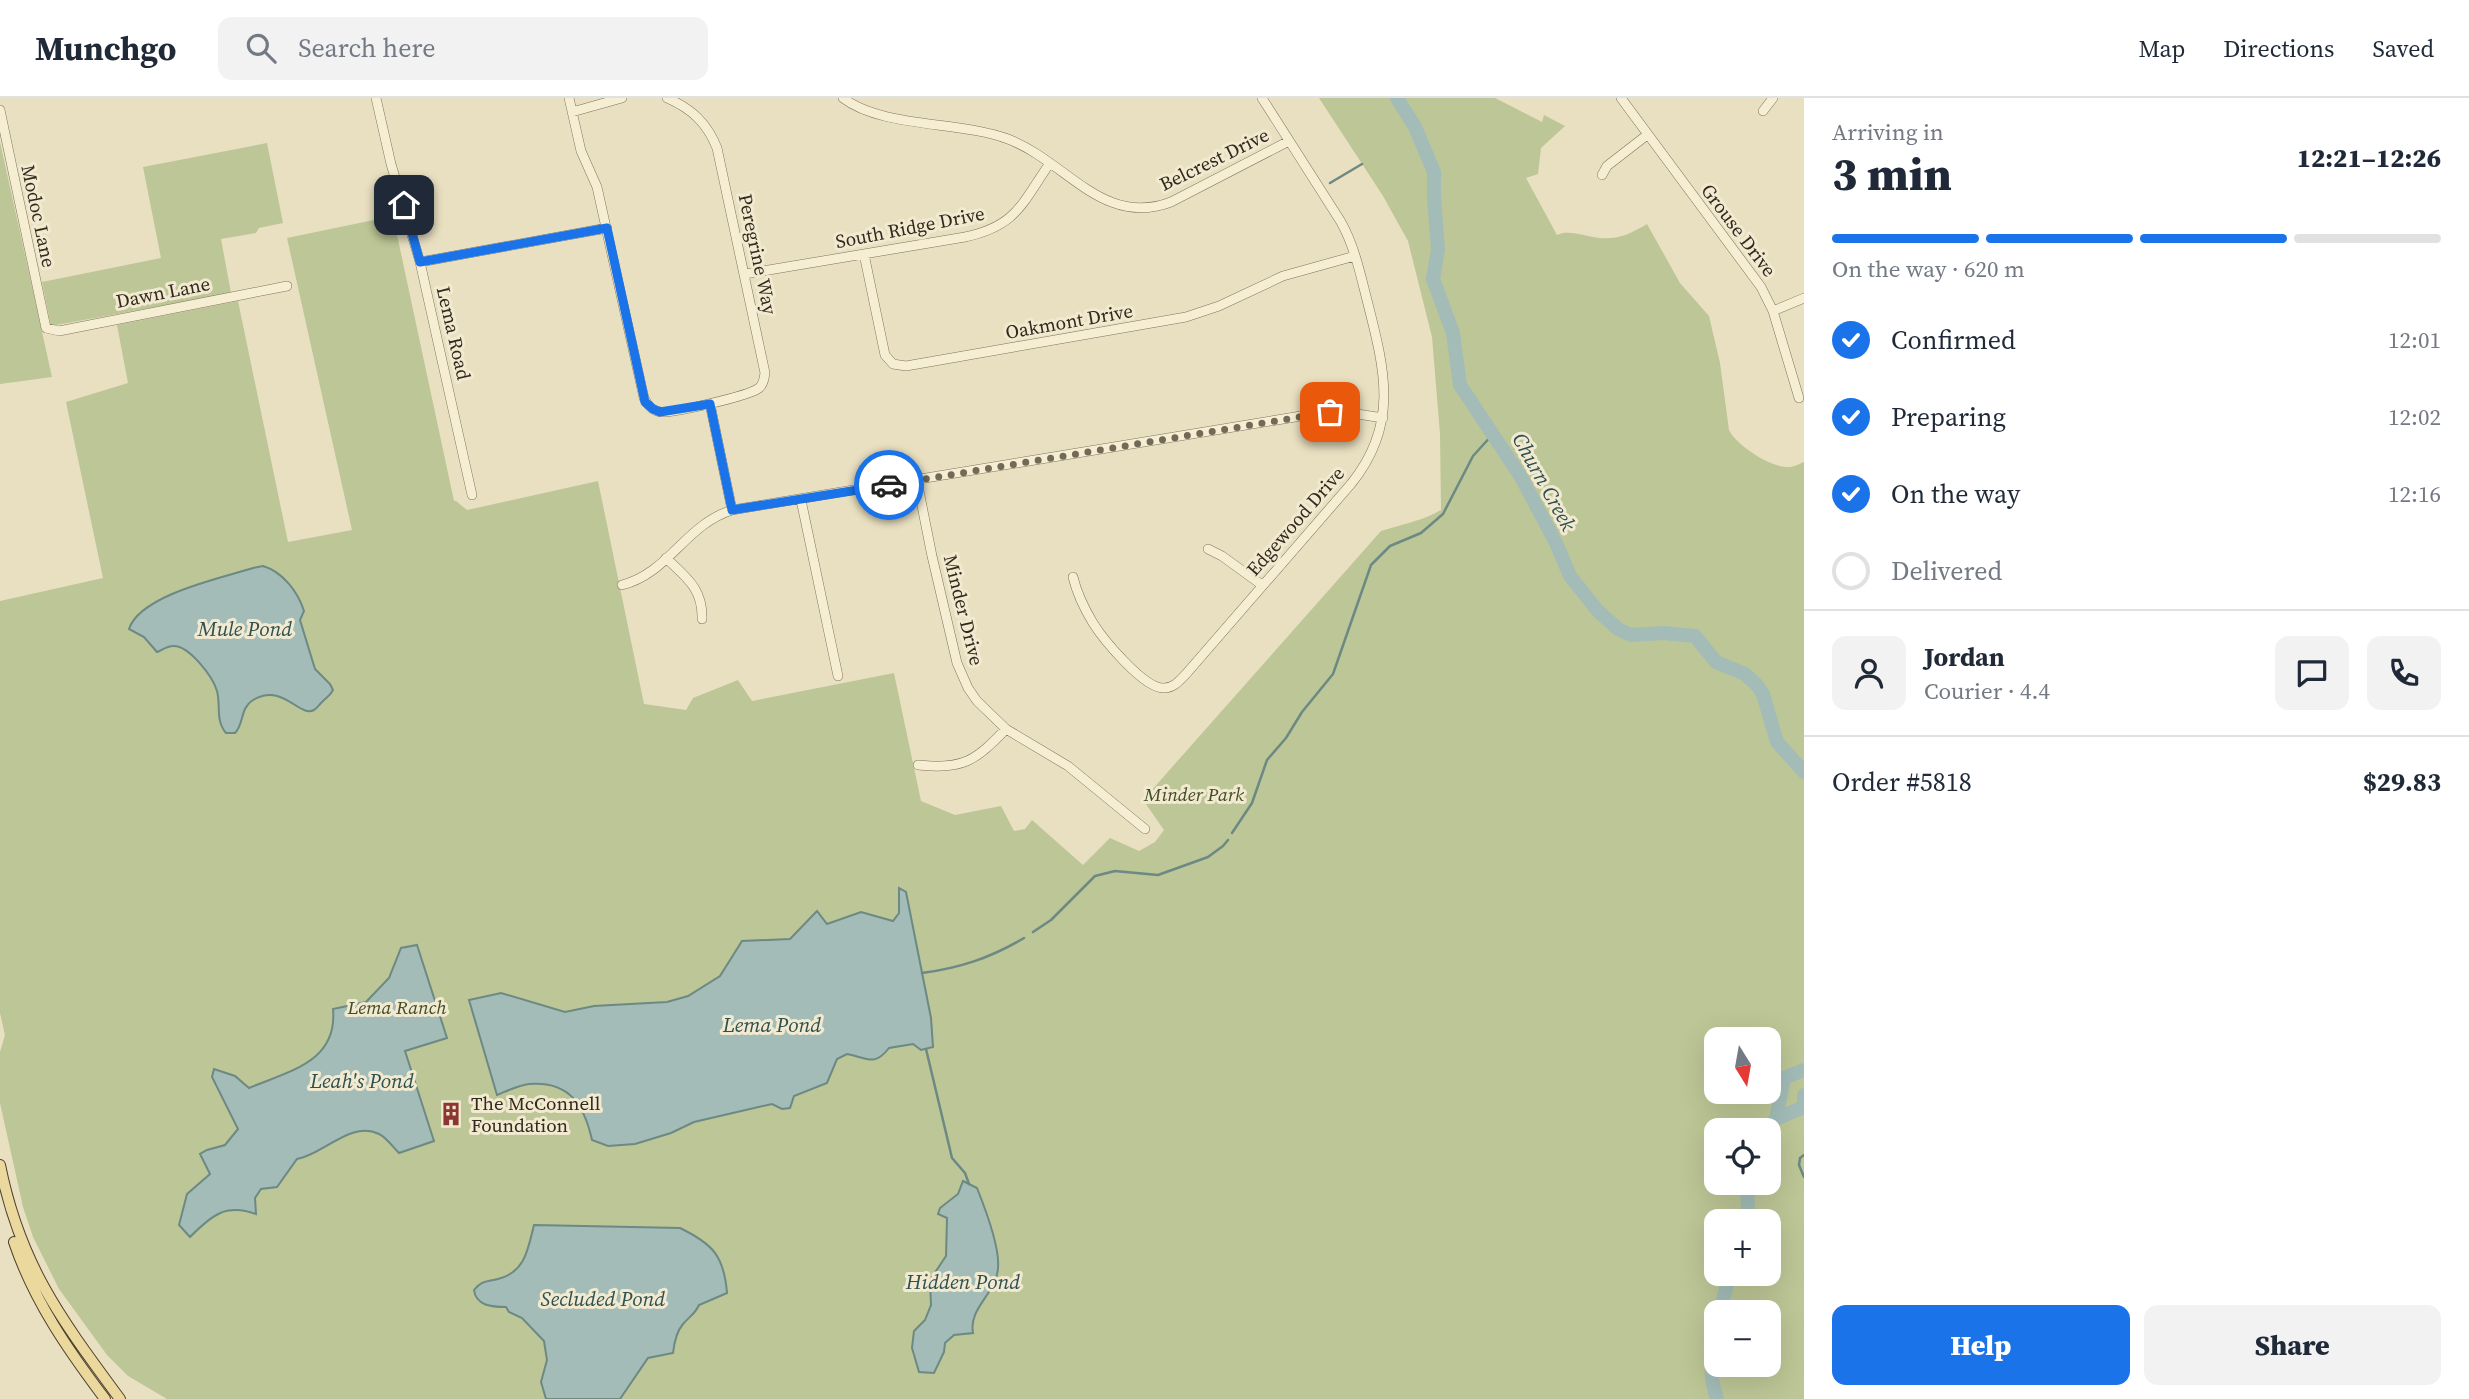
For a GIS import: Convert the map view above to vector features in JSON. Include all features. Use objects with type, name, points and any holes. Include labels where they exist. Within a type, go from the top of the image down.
[{"type":"main road","points":[[0,1165],[11,1212],[35,1273],[64,1322],[120,1399]]},
{"type":"main road","points":[[0,1196],[15,1246],[37,1298],[64,1344],[105,1399]]},
{"type":"street","name":"Lema Road","points":[[376,98],[390,164],[411,224],[472,495]]},
{"type":"street","name":"Peregrine Way","points":[[569,98],[581,151],[597,187],[645,402],[660,412],[710,404],[756,390],[764,380],[764,366],[746,274],[712,136],[692,112],[667,98]]},
{"type":"street","points":[[572,112],[622,98]]},
{"type":"street","name":"Belcrest Drive","points":[[843,98],[869,112],[1002,137],[1050,163],[1110,203],[1127,208],[1142,209],[1161,205],[1188,194],[1290,141]]},
{"type":"street","name":"Edgewood Drive","points":[[1073,578],[1084,608],[1103,637],[1148,682],[1163,688],[1171,687],[1186,674],[1359,475],[1372,452],[1383,418],[1386,397],[1383,365],[1355,256],[1341,222],[1262,98]]},
{"type":"street","name":"Grouse Drive","points":[[1621,98],[1749,269],[1773,311],[1799,398]]},
{"type":"street","points":[[1763,111],[1773,98]]},
{"type":"street","name":"Modoc Lane","points":[[0,110],[46,328]]},
{"type":"street","points":[[1602,175],[1607,166],[1647,135]]},
{"type":"street","name":"South Ridge Drive","points":[[746,274],[994,230],[1013,217],[1050,163]]},
{"type":"street","points":[[420,262],[607,228]]},
{"type":"street","name":"Oakmont Drive","points":[[864,254],[885,355],[893,364],[906,366],[1185,317],[1219,306],[1283,276],[1355,256]]},
{"type":"street","name":"Dawn Lane","points":[[46,328],[58,331],[287,286]]},
{"type":"street","points":[[1773,311],[1804,298]]},
{"type":"street","points":[[710,404],[732,510]]},
{"type":"street","points":[[622,585],[644,577],[701,524],[732,510],[1319,413],[1351,413],[1383,418]]},
{"type":"street","name":"Minder Drive","points":[[917,481],[957,663],[968,688],[1006,729],[1068,766],[1145,829]]},
{"type":"street","points":[[801,500],[838,676]]},
{"type":"street","points":[[1208,549],[1262,585]]},
{"type":"street","points":[[667,558],[699,593],[702,619]]},
{"type":"street","points":[[918,765],[942,768],[958,766],[982,752],[1006,729]]},
{"type":"green space","points":[[1319,98],[1495,98],[1542,122],[1544,115],[1565,126],[1541,148],[1538,174],[1526,178],[1557,235],[1572,233],[1613,238],[1647,224],[1680,283],[1709,316],[1720,363],[1729,430],[1746,448],[1772,463],[1789,467],[1804,462],[1804,1399],[167,1399],[128,1376],[107,1355],[59,1289],[33,1237],[23,1207],[0,1103],[0,1052],[5,1035],[0,1013],[0,601],[103,578],[66,402],[128,383],[117,325],[238,301],[288,542],[352,530],[287,238],[393,216],[454,501],[467,510],[598,481],[644,704],[686,710],[693,698],[738,680],[752,701],[894,673],[921,801],[955,815],[1001,806],[1014,831],[1025,829],[1032,820],[1083,865],[1110,838],[1139,851],[1155,842],[1164,830],[1143,800],[1381,531],[1441,510],[1440,434],[1432,337],[1408,241],[1383,196]]},
{"type":"green space","points":[[0,142],[52,377],[0,384]]},
{"type":"green space","points":[[267,143],[283,223],[259,228],[256,233],[221,239],[231,293],[51,326],[42,282],[161,258],[143,167]]},
{"type":"water","name":"Mule Pond","points":[[263,566],[283,578],[298,597],[304,611],[300,620],[315,669],[333,690],[315,709],[308,711],[273,695],[253,700],[244,712],[235,733],[226,733],[219,718],[217,691],[200,663],[179,647],[171,646],[157,652],[144,637],[129,629],[136,617],[165,597]]},
{"type":"water","name":"Lema Pond","points":[[899,888],[906,892],[931,1018],[933,1047],[921,1050],[913,1044],[889,1048],[879,1058],[870,1060],[847,1054],[837,1059],[827,1083],[794,1096],[790,1108],[782,1109],[772,1104],[694,1122],[671,1133],[635,1144],[608,1146],[592,1140],[579,1106],[572,1097],[555,1086],[529,1084],[497,1095],[469,1000],[501,993],[565,1012],[594,1006],[667,1002],[688,996],[720,976],[742,941],[790,939],[817,911],[827,924],[861,912],[893,921],[899,913]]},
{"type":"water","name":"Leah's Pond","points":[[417,945],[447,1038],[405,1051],[434,1141],[399,1153],[379,1134],[358,1131],[297,1159],[277,1187],[261,1189],[255,1198],[256,1214],[227,1211],[212,1218],[190,1237],[179,1225],[187,1194],[210,1174],[200,1154],[225,1145],[238,1129],[212,1077],[214,1069],[235,1076],[249,1088],[308,1062],[328,1041],[333,1009],[366,1002],[389,978],[401,948]]},
{"type":"water","name":"Hidden Pond","points":[[963,1181],[977,1188],[988,1217],[997,1250],[996,1277],[978,1308],[973,1333],[954,1335],[945,1343],[944,1352],[934,1373],[919,1372],[912,1348],[914,1331],[925,1320],[931,1305],[930,1280],[946,1256],[947,1218],[938,1214],[940,1208],[958,1194]]},
{"type":"water","name":"Secluded Pond","points":[[534,1225],[680,1228],[701,1240],[715,1253],[723,1269],[727,1293],[699,1305],[679,1330],[673,1353],[648,1358],[620,1399],[546,1399],[541,1382],[547,1360],[544,1341],[522,1318],[509,1312],[506,1307],[490,1306],[481,1302],[474,1290],[482,1283],[515,1271],[524,1258]]},
{"type":"waterway","name":"Churn Creek","points":[[1397,98],[1415,127],[1434,172],[1438,249],[1433,279],[1453,333],[1460,385],[1521,477],[1570,576],[1598,611],[1618,629],[1631,635],[1663,633],[1695,636],[1716,662],[1745,674],[1763,694],[1777,742],[1804,772]]},
{"type":"waterway","points":[[1330,183],[1362,164]]},
{"type":"waterway","points":[[1232,833],[1252,803],[1267,760],[1333,674],[1371,565],[1390,546],[1421,533],[1443,514],[1473,456],[1493,434]]},
{"type":"waterway","points":[[1033,932],[1051,920],[1095,876],[1115,871],[1158,875],[1208,857],[1228,840]]},
{"type":"waterway","points":[[922,973],[974,961],[1024,938]]},
{"type":"waterway","points":[[926,1049],[952,1158],[965,1173],[969,1184]]},
{"type":"waterway","name":"Churn Creek","points":[[1776,1118],[1784,1078],[1804,1070]]},
{"type":"waterway","name":"Churn Creek","points":[[1778,1118],[1804,1107],[1804,1095]]},
{"type":"waterway","name":"Churn Creek","points":[[1804,1107],[1804,1112]]},
{"type":"waterway","points":[[1804,1155],[1800,1158],[1799,1165],[1804,1177]]},
{"type":"waterway","name":"Churn Creek","points":[[1747,1195],[1748,1209]]},
{"type":"waterway","name":"Churn Creek","points":[[1723,1300],[1727,1286]]},
{"type":"waterway","name":"Churn Creek","points":[[1712,1377],[1717,1399]]},
{"type":"way so far","points":[[889,485],[1330,412]]},
{"type":"place","name":"The McConnell Foundation","points":[[451,1114]]},
{"type":"route","points":[[404,205],[420,262],[607,228],[645,402],[660,412],[710,404],[732,510],[889,485]]},
{"type":"park label","name":"Minder Park","points":[[1194,794]]},
{"type":"park label","name":"Lema Ranch","points":[[397,1007]]}]
